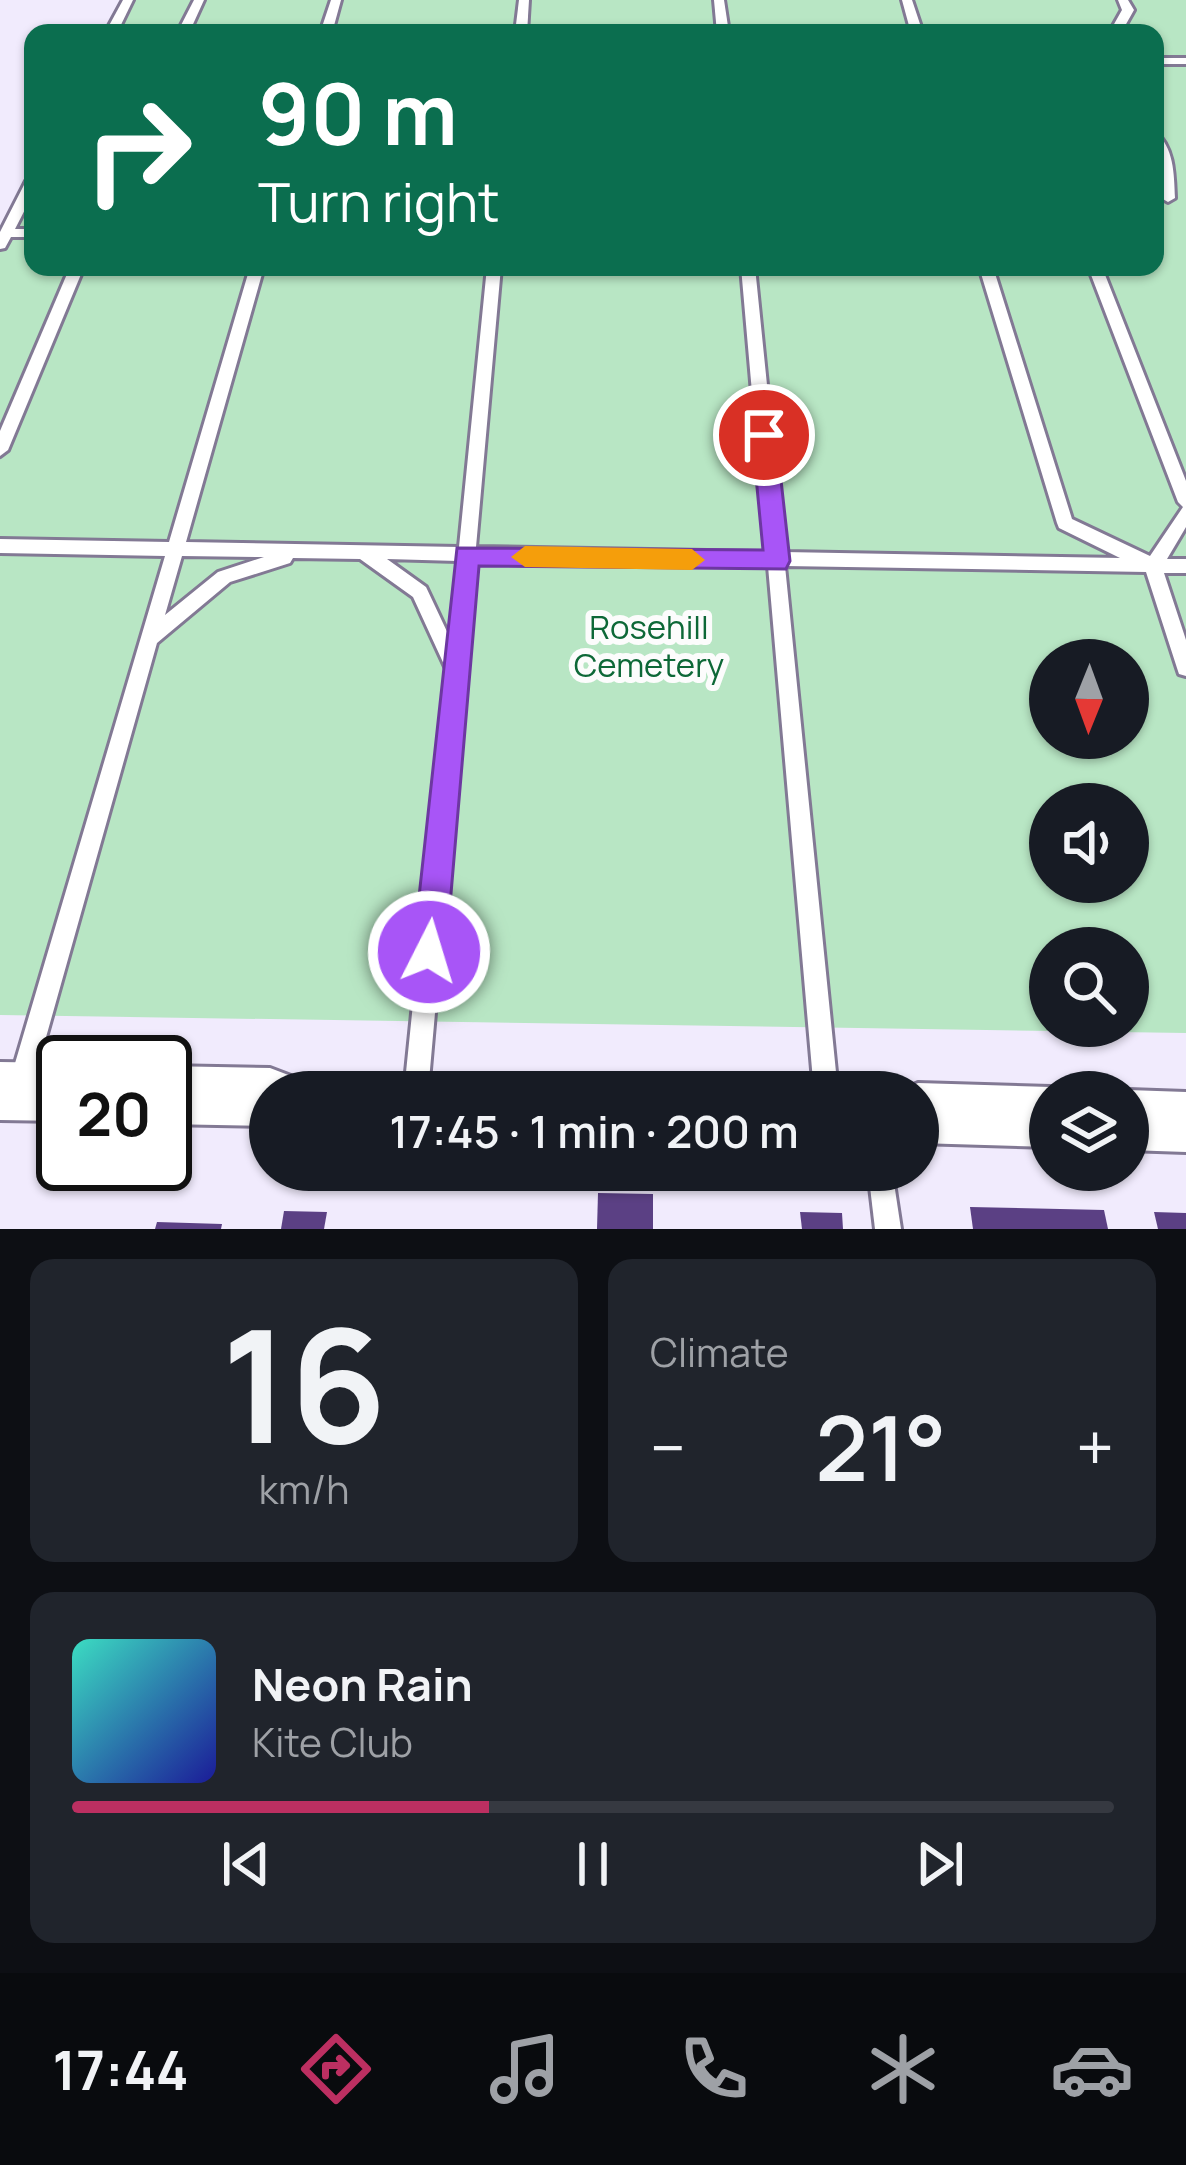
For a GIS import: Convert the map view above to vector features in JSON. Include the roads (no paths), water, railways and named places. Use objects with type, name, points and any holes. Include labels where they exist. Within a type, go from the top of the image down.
[{"type":"street","points":[[192,1096],[249,1097]]},
{"type":"street","points":[[939,1114],[1029,1116]]},
{"type":"street","points":[[1149,1121],[1186,1122]]},
{"type":"lane","points":[[3,239],[24,199]]},
{"type":"lane","points":[[0,450],[73,276]]},
{"type":"lane","points":[[27,1092],[172,550],[253,276]]},
{"type":"lane","points":[[418,1071],[493,276]]},
{"type":"lane","points":[[749,276],[824,1071]]},
{"type":"lane","points":[[989,276],[1065,523],[1153,566],[1186,668]]},
{"type":"lane","points":[[1098,276],[1186,502]]},
{"type":"lane","points":[[1153,566],[1186,513]]},
{"type":"lane","points":[[0,546],[1186,566]]},
{"type":"lane","points":[[147,641],[224,577],[304,553]]},
{"type":"lane","points":[[366,554],[420,592],[456,671]]},
{"type":"lane","points":[[883,1191],[888,1229]]},
{"type":"park label","name":"Rosehill Cemetery","points":[[649,646]]}]
